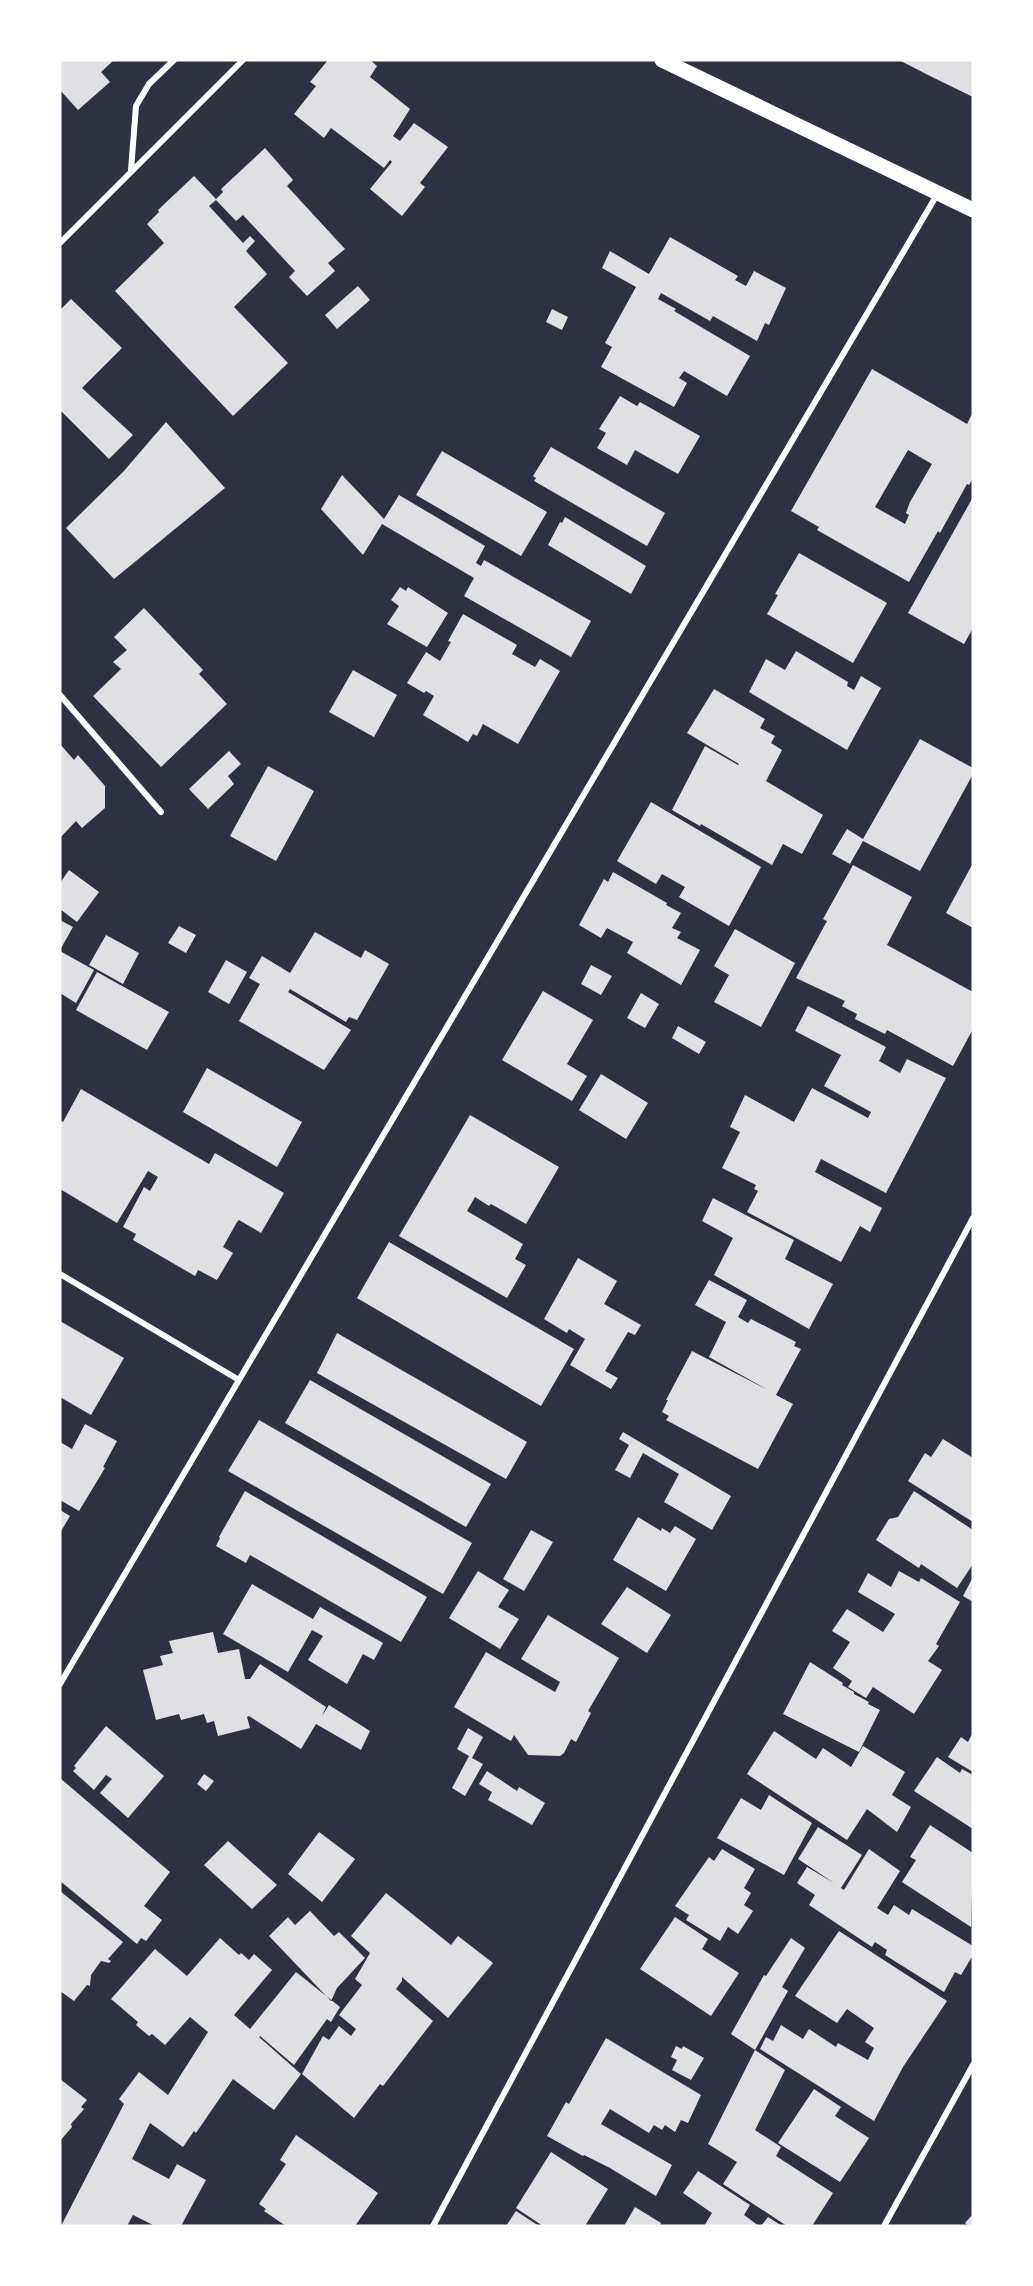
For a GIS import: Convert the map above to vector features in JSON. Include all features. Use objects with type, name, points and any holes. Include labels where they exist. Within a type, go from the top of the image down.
[{"type":"main road","points":[[662,60],[973,210]]},
{"type":"street","points":[[131,171],[136,106],[149,84],[174,60]]},
{"type":"street","points":[[60,243],[243,60]]},
{"type":"street","points":[[60,1684],[939,193]]},
{"type":"street","points":[[60,695],[161,812]]},
{"type":"street","points":[[434,2226],[973,1218]]},
{"type":"street","points":[[60,1274],[239,1380]]},
{"type":"street","points":[[884,2226],[973,2065]]},
{"type":"building","points":[[60,60],[114,60],[101,72],[110,82],[78,110],[60,90]]},
{"type":"building","points":[[328,60],[370,60],[377,66],[370,77],[410,109],[393,136],[400,141],[414,123],[448,147],[420,183],[425,187],[402,216],[370,189],[392,162],[390,160],[384,168],[331,128],[324,138],[294,114],[316,86],[310,82]]},
{"type":"building","points":[[899,60],[973,60],[973,97],[930,76]]},
{"type":"building","points":[[265,148],[293,180],[287,186],[345,249],[328,263],[335,271],[307,296],[289,277],[295,271],[243,215],[236,221],[216,200],[209,206],[243,243],[250,236],[255,241],[246,251],[267,274],[234,307],[288,363],[233,416],[115,291],[164,243],[147,224],[159,212],[158,210],[194,176],[216,199],[223,192],[221,189]]},
{"type":"building","points":[[670,237],[738,276],[735,280],[746,286],[754,271],[786,288],[769,325],[765,323],[757,341],[713,316],[710,321],[661,293],[658,299],[676,309],[674,311],[750,356],[727,396],[684,371],[679,378],[687,383],[674,407],[601,367],[612,347],[605,343],[636,287],[602,268],[610,251],[649,274]]},
{"type":"building","points":[[358,286],[370,300],[337,329],[325,315]]},
{"type":"building","points":[[71,299],[122,348],[82,388],[133,435],[109,459],[60,410],[60,310]]},
{"type":"building","points":[[552,309],[568,317],[562,330],[546,322]]},
{"type":"building","points":[[872,369],[967,424],[973,412],[973,478],[969,485],[967,484],[940,533],[938,531],[909,582],[817,530],[819,527],[791,511]],"holes":[[[908,450],[932,464],[910,502],[906,513],[909,515],[905,524],[875,507]]]},
{"type":"building","points":[[620,396],[637,406],[640,402],[700,436],[678,474],[635,450],[627,465],[597,448],[606,433],[599,429]]},
{"type":"building","points":[[166,422],[225,488],[114,579],[66,528],[123,472]]},
{"type":"building","points":[[551,447],[665,513],[647,546],[534,481],[536,478],[533,476]]},
{"type":"building","points":[[442,451],[547,512],[521,556],[416,495]]},
{"type":"building","points":[[342,475],[384,519],[399,495],[485,546],[476,563],[481,566],[484,560],[591,621],[571,657],[464,596],[474,578],[382,524],[363,555],[321,509]]},
{"type":"building","points":[[973,497],[973,628],[964,644],[908,613]]},
{"type":"building","points":[[565,517],[646,566],[631,594],[548,545]]},
{"type":"building","points":[[799,553],[887,603],[853,663],[767,614],[778,595],[775,594]]},
{"type":"building","points":[[400,587],[406,591],[408,587],[448,613],[427,647],[387,624],[399,606],[391,600]]},
{"type":"building","points":[[144,608],[203,670],[199,674],[227,704],[161,767],[93,696],[121,669],[113,662],[127,650],[114,637]]},
{"type":"building","points":[[463,614],[517,645],[512,654],[535,667],[540,659],[560,671],[518,744],[483,724],[477,736],[473,734],[468,742],[423,715],[434,696],[407,683],[426,652],[440,661]]},
{"type":"building","points":[[796,651],[848,682],[847,686],[854,690],[861,676],[881,688],[847,750],[749,692],[766,659],[785,670]]},
{"type":"building","points":[[353,670],[397,695],[374,737],[329,712]]},
{"type":"building","points":[[714,689],[765,719],[760,728],[775,736],[771,743],[782,750],[766,781],[823,815],[802,854],[783,844],[772,865],[672,810],[705,746],[739,764],[687,733]]},
{"type":"building","points":[[920,739],[973,768],[973,774],[920,871],[863,841],[850,864],[832,854],[847,829],[863,839]]},
{"type":"building","points":[[60,744],[74,760],[78,755],[105,786],[105,808],[82,828],[76,821],[60,838]]},
{"type":"building","points":[[229,751],[241,764],[228,776],[234,784],[208,809],[189,789]]},
{"type":"building","points":[[268,766],[314,791],[276,861],[230,836]]},
{"type":"building","points":[[651,802],[761,867],[729,926],[679,897],[685,887],[662,874],[656,884],[617,861]]},
{"type":"building","points":[[973,863],[973,928],[946,913]]},
{"type":"building","points":[[853,865],[912,897],[887,945],[973,992],[973,1029],[953,1066],[887,1030],[885,1034],[855,1019],[857,1014],[842,1006],[845,1001],[796,978],[827,921],[823,919]]},
{"type":"building","points":[[69,870],[99,892],[77,922],[60,909],[60,883]]},
{"type":"building","points":[[613,872],[681,913],[672,928],[681,932],[677,938],[700,950],[681,985],[627,953],[633,942],[607,928],[601,938],[579,925],[604,879],[608,882]]},
{"type":"building","points":[[60,920],[73,927],[60,950]]},
{"type":"building","points":[[179,926],[196,935],[186,953],[168,943]]},
{"type":"building","points":[[735,929],[795,963],[761,1027],[714,1002],[729,975],[714,966]]},
{"type":"building","points":[[315,932],[361,958],[365,950],[389,964],[357,1020],[349,1017],[346,1022],[290,989],[288,992],[351,1030],[324,1070],[239,1021],[260,984],[249,978],[262,956],[290,973]]},
{"type":"building","points":[[106,935],[139,953],[123,984],[89,965]]},
{"type":"building","points":[[60,951],[94,970],[76,1003],[60,993]]},
{"type":"building","points":[[226,960],[247,972],[229,1004],[208,992]]},
{"type":"building","points":[[591,965],[612,976],[601,995],[581,984]]},
{"type":"building","points":[[97,972],[169,1012],[147,1050],[76,1010]]},
{"type":"building","points":[[543,991],[593,1020],[567,1064],[587,1076],[572,1101],[502,1060]]},
{"type":"building","points":[[641,993],[659,1004],[645,1028],[627,1018]]},
{"type":"building","points":[[808,1006],[886,1047],[879,1061],[900,1073],[907,1059],[946,1078],[886,1193],[821,1159],[815,1172],[882,1208],[870,1232],[860,1226],[841,1262],[747,1212],[758,1191],[754,1189],[756,1185],[722,1168],[740,1132],[730,1127],[745,1095],[794,1122],[812,1088],[868,1118],[871,1112],[824,1086],[841,1055],[795,1031]]},
{"type":"building","points":[[678,1026],[706,1042],[699,1054],[672,1038]]},
{"type":"building","points":[[207,1068],[302,1122],[277,1167],[183,1112]]},
{"type":"building","points":[[601,1074],[648,1103],[626,1139],[579,1110]]},
{"type":"building","points":[[81,1089],[209,1164],[215,1153],[284,1193],[261,1233],[239,1220],[237,1222],[223,1247],[233,1253],[217,1280],[198,1270],[195,1276],[133,1240],[136,1234],[123,1227],[144,1187],[150,1191],[158,1177],[148,1171],[117,1223],[60,1189],[60,1120],[63,1122]]},
{"type":"building","points":[[470,1115],[559,1167],[526,1224],[475,1197],[467,1211],[523,1244],[515,1259],[526,1265],[507,1298],[399,1236]]},
{"type":"building","points":[[713,1198],[794,1240],[785,1259],[833,1284],[809,1329],[714,1275],[733,1238],[702,1221]]},
{"type":"building","points":[[389,1242],[574,1349],[541,1406],[357,1298]]},
{"type":"building","points":[[578,1258],[617,1281],[604,1304],[641,1325],[635,1335],[628,1332],[605,1371],[618,1378],[611,1389],[570,1365],[585,1339],[569,1329],[567,1333],[544,1319]]},
{"type":"building","points":[[709,1280],[747,1300],[738,1317],[748,1323],[751,1319],[796,1342],[794,1346],[801,1349],[776,1395],[793,1404],[758,1469],[666,1420],[669,1416],[662,1412],[692,1351],[768,1390],[709,1357],[726,1322],[695,1305]]},
{"type":"building","points":[[60,1321],[124,1358],[91,1415],[60,1397]]},
{"type":"building","points":[[337,1333],[527,1442],[506,1479],[317,1373]]},
{"type":"building","points":[[310,1380],[491,1484],[466,1527],[285,1423]]},
{"type":"building","points":[[259,1420],[472,1543],[443,1594],[228,1471]]},
{"type":"building","points":[[85,1424],[117,1441],[103,1467],[105,1468],[79,1511],[60,1500],[60,1442],[72,1449]]},
{"type":"building","points":[[623,1432],[731,1496],[712,1530],[664,1502],[679,1474],[643,1453],[630,1478],[615,1470],[629,1445],[619,1439]]},
{"type":"building","points":[[943,1439],[973,1458],[973,1522],[908,1481],[925,1453],[931,1457]]},
{"type":"building","points":[[245,1491],[427,1597],[401,1642],[250,1555],[246,1563],[216,1546]]},
{"type":"building","points":[[914,1491],[973,1530],[973,1564],[957,1588],[921,1564],[919,1568],[876,1540],[889,1519],[898,1517]]},
{"type":"building","points":[[60,1510],[70,1516],[60,1533]]},
{"type":"building","points":[[638,1517],[661,1531],[662,1528],[670,1533],[675,1526],[696,1539],[666,1591],[613,1560]]},
{"type":"building","points":[[531,1530],[553,1542],[524,1591],[503,1579]]},
{"type":"building","points":[[478,1571],[509,1590],[498,1607],[519,1619],[500,1649],[449,1618]]},
{"type":"building","points":[[899,1571],[919,1582],[921,1578],[960,1602],[936,1644],[939,1646],[928,1661],[942,1670],[914,1714],[873,1687],[866,1698],[848,1687],[852,1681],[833,1668],[850,1642],[832,1631],[847,1609],[883,1632],[895,1614],[858,1592],[868,1573],[891,1587]]},
{"type":"building","points":[[973,1577],[973,1602],[963,1596]]},
{"type":"building","points":[[252,1584],[313,1619],[320,1607],[383,1643],[374,1660],[363,1654],[347,1684],[308,1660],[323,1636],[312,1630],[288,1672],[223,1634]]},
{"type":"building","points":[[627,1587],[671,1615],[647,1653],[601,1624]]},
{"type":"building","points":[[548,1615],[619,1658],[588,1711],[591,1713],[576,1742],[571,1739],[560,1756],[528,1755],[514,1735],[511,1741],[454,1707],[486,1652],[555,1692],[560,1682],[521,1659]]},
{"type":"building","points":[[213,1632],[218,1653],[239,1649],[245,1679],[250,1679],[260,1664],[326,1707],[322,1716],[329,1705],[370,1731],[361,1750],[316,1724],[301,1749],[249,1716],[247,1717],[250,1728],[218,1736],[214,1721],[207,1723],[204,1714],[181,1720],[179,1714],[156,1720],[143,1670],[163,1665],[160,1656],[173,1653],[169,1641]]},
{"type":"building","points":[[810,1662],[843,1683],[842,1685],[854,1694],[869,1702],[868,1704],[880,1710],[859,1752],[783,1714]]},
{"type":"building","points":[[106,1726],[164,1776],[128,1818],[100,1793],[112,1779],[106,1775],[94,1790],[73,1771],[76,1768],[74,1766]]},
{"type":"building","points":[[468,1728],[483,1737],[472,1758],[483,1764],[465,1796],[452,1788],[469,1756],[457,1749]]},
{"type":"building","points":[[774,1731],[816,1759],[823,1748],[851,1767],[863,1746],[905,1772],[892,1795],[911,1807],[897,1832],[867,1809],[847,1840],[747,1774]]},
{"type":"building","points":[[973,1732],[973,1772],[948,1757],[961,1737],[968,1742]]},
{"type":"building","points":[[937,1757],[960,1773],[962,1769],[973,1775],[973,1829],[914,1791]]},
{"type":"building","points":[[487,1771],[517,1791],[519,1787],[545,1803],[532,1825],[488,1800],[492,1792],[479,1784]]},
{"type":"building","points":[[204,1774],[214,1781],[206,1791],[197,1784]]},
{"type":"building","points":[[60,1778],[170,1872],[144,1906],[162,1920],[146,1941],[141,1938],[137,1944],[60,1881]]},
{"type":"building","points":[[769,1795],[812,1823],[784,1875],[717,1838],[741,1798],[761,1810]]},
{"type":"building","points":[[930,1825],[973,1853],[971,1927],[902,1882],[916,1860],[910,1857]]},
{"type":"building","points":[[818,1827],[862,1855],[841,1888],[844,1890],[869,1849],[900,1871],[877,1908],[888,1915],[894,1905],[909,1915],[912,1909],[973,1946],[973,1955],[961,1975],[955,1972],[944,1992],[885,1955],[887,1950],[875,1942],[872,1947],[809,1905],[815,1895],[797,1883],[807,1867],[834,1883],[798,1859]]},
{"type":"building","points":[[319,1832],[355,1859],[322,1902],[288,1874]]},
{"type":"building","points":[[228,1841],[277,1885],[252,1909],[204,1865]]},
{"type":"building","points":[[722,1849],[755,1869],[744,1888],[751,1893],[744,1905],[753,1911],[738,1934],[728,1927],[720,1941],[686,1920],[689,1915],[675,1906],[709,1857],[714,1861]]},
{"type":"building","points":[[60,1891],[123,1942],[108,1959],[111,1961],[109,1963],[101,1961],[91,1975],[90,1986],[87,1985],[74,2001],[60,1991]]},
{"type":"building","points":[[386,1893],[451,1945],[458,1936],[493,1963],[448,2018],[402,1977],[396,1989],[433,2021],[383,2086],[380,2084],[354,2118],[302,2074],[323,2036],[329,2040],[339,2026],[351,2036],[356,2029],[339,2015],[362,1985],[355,1979],[370,1953],[351,1936]]},
{"type":"building","points":[[310,1911],[334,1936],[339,1932],[365,1958],[337,1988],[331,2001],[269,1936],[288,1917],[295,1925]]},
{"type":"building","points":[[675,1917],[708,1939],[702,1949],[739,1973],[711,2016],[640,1969]]},
{"type":"building","points":[[839,1931],[947,2001],[903,2067],[874,2121],[760,2049],[766,2037],[773,2041],[781,2025],[803,2039],[809,2029],[836,2047],[838,2043],[868,2060],[874,2048],[865,2042],[874,2028],[847,2009],[837,2023],[795,1996]]},
{"type":"building","points":[[220,1938],[239,1955],[241,1953],[249,1960],[254,1954],[272,1970],[234,2015],[250,2029],[296,1972],[340,2007],[331,2022],[327,2019],[294,2065],[259,2037],[301,2074],[274,2110],[233,2079],[196,2133],[194,2131],[183,2147],[150,2123],[132,2159],[169,2179],[177,2164],[206,2180],[181,2226],[155,2226],[133,2215],[127,2226],[61,2226],[124,2104],[119,2099],[139,2072],[168,2095],[208,2032],[190,2017],[165,2045],[136,2025],[138,2022],[111,1999],[155,1949],[187,1976]]},
{"type":"building","points":[[791,1938],[805,1948],[782,1987],[788,1991],[755,2050],[731,2034],[764,1975],[766,1976]]},
{"type":"building","points":[[606,2038],[701,2095],[688,2123],[681,2120],[675,2132],[665,2125],[662,2130],[654,2125],[649,2133],[610,2109],[601,2124],[672,2165],[656,2196],[610,2168],[547,2136],[566,2102],[569,2104]]},
{"type":"building","points":[[676,2046],[682,2049],[683,2046],[704,2058],[691,2080],[672,2070],[677,2060],[671,2057]]},
{"type":"building","points":[[755,2050],[785,2070],[755,2130],[781,2147],[776,2156],[833,2193],[812,2226],[787,2226],[723,2184],[737,2162],[708,2144]]},
{"type":"building","points":[[60,2079],[87,2100],[81,2107],[84,2109],[60,2141]]},
{"type":"building","points":[[814,2089],[841,2107],[835,2116],[869,2138],[840,2182],[778,2143]]},
{"type":"building","points":[[296,2135],[378,2193],[355,2226],[286,2226],[264,2211],[266,2209],[259,2204],[286,2164],[280,2160]]},
{"type":"building","points":[[551,2152],[608,2189],[585,2226],[543,2226],[516,2208]]},
{"type":"building","points":[[698,2171],[750,2205],[744,2215],[759,2226],[704,2226],[712,2213],[683,2193]]},
{"type":"building","points":[[635,2207],[661,2223],[660,2226],[624,2226]]},
{"type":"building","points":[[516,2211],[539,2226],[506,2226]]},
{"type":"building","points":[[973,2214],[973,2226],[969,2226],[965,2223]]},
{"type":"building","points":[[768,2217],[782,2226],[761,2226]]}]
